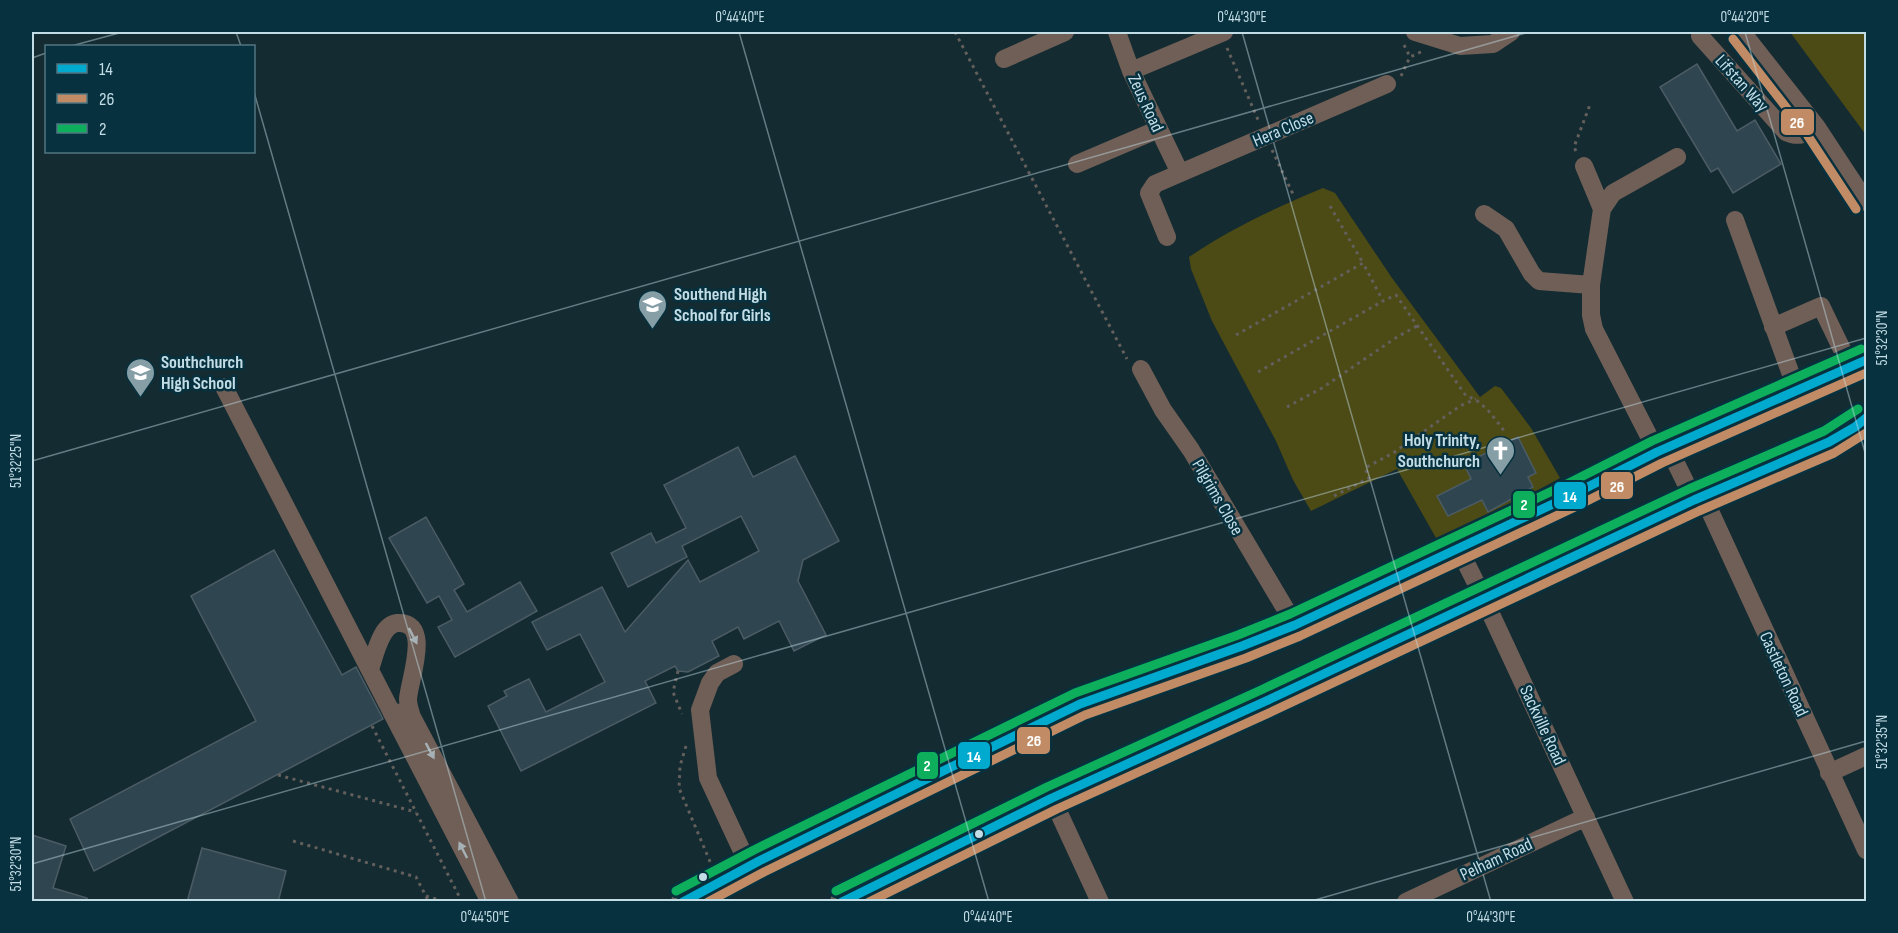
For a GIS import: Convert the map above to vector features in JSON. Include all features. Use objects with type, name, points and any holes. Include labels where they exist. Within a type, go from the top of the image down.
[{"type":"main road","points":[[682,902],[749,866],[1080,704],[1250,645],[1459,549],[1663,449],[1858,364]]},
{"type":"main road","points":[[841,902],[1052,798],[1266,701],[1483,597],[1698,498],[1829,442],[1866,418]]},
{"type":"street","points":[[1004,59],[1065,32]]},
{"type":"street","name":"Zeus Road","points":[[1117,32],[1131,71],[1180,173]]},
{"type":"street","points":[[1131,71],[1222,32]]},
{"type":"street","points":[[1423,34],[1460,46],[1493,44],[1511,32]]},
{"type":"street","name":"Lifstan Way","points":[[1742,32],[1816,126],[1866,202]]},
{"type":"street","name":"Lifstan Way","points":[[1700,36],[1786,132],[1795,136],[1806,134],[1816,126]]},
{"type":"street","name":"Hera Close","points":[[1167,237],[1149,193],[1155,184],[1387,84]]},
{"type":"street","points":[[1077,164],[1159,129]]},
{"type":"street","points":[[1602,209],[1613,193],[1677,157]]},
{"type":"street","points":[[1584,166],[1602,209]]},
{"type":"street","name":"Castleton Road","points":[[1602,209],[1591,285],[1591,315],[1594,329],[1663,449],[1698,498],[1866,850]]},
{"type":"street","points":[[1484,214],[1506,229],[1532,274],[1539,281],[1591,285]]},
{"type":"street","points":[[1736,220],[1797,391]]},
{"type":"street","points":[[1773,327],[1821,306],[1858,364]]},
{"type":"street","name":"Pilgrims Close","points":[[1141,369],[1163,410],[1191,450],[1295,625]]},
{"type":"street","points":[[224,387],[490,902]]},
{"type":"street","name":"Sackville Road","points":[[1459,549],[1624,902]]},
{"type":"street","points":[[370,669],[383,634],[389,626],[398,623],[407,625],[415,634],[418,645],[408,700],[412,717],[510,902]]},
{"type":"street","points":[[734,663],[717,673],[710,683],[700,710],[708,778],[749,866]]},
{"type":"street","points":[[392,711],[412,717]]},
{"type":"street","points":[[1829,773],[1866,756]]},
{"type":"street","points":[[1052,798],[1100,902]]},
{"type":"street","name":"Pelham Road","points":[[1406,902],[1586,817]]},
{"type":"path","points":[[954,32],[1026,164],[1125,357],[1141,369]]},
{"type":"path","points":[[1222,32],[1293,194]]},
{"type":"path","points":[[1387,84],[1400,78],[1410,57],[1424,50],[1423,34]]},
{"type":"path","points":[[1584,166],[1574,147],[1591,102]]},
{"type":"path","points":[[1330,206],[1383,301]]},
{"type":"path","points":[[1236,335],[1363,263]]},
{"type":"path","points":[[1258,372],[1396,295],[1466,396],[1476,399],[1488,410],[1505,432]]},
{"type":"path","points":[[1287,407],[1322,388],[1418,325]]},
{"type":"path","points":[[1334,496],[1369,478],[1365,468],[1394,453],[1460,405],[1476,399]]},
{"type":"path","points":[[372,726],[462,902]]},
{"type":"path","points":[[278,775],[416,812]]},
{"type":"path","points":[[293,841],[416,877],[429,902]]},
{"type":"path","points":[[426,896],[446,902]]},
{"type":"shaded area","points":[[1790,32],[1866,32],[1866,135]]},
{"type":"shaded area","points":[[1323,188],[1335,193],[1392,278],[1480,397],[1495,386],[1501,388],[1531,428],[1560,478],[1440,545],[1397,469],[1311,511],[1212,321],[1191,269],[1189,257],[1221,237],[1254,219]]},
{"type":"building","points":[[1697,64],[1737,131],[1755,120],[1781,164],[1733,193],[1718,168],[1711,172],[1660,87]]},
{"type":"building","name":"Holy Trinity, Southchurch","points":[[1518,437],[1536,473],[1528,477],[1533,487],[1488,512],[1482,500],[1448,516],[1437,496],[1471,479],[1464,464]]},
{"type":"building","points":[[738,447],[753,477],[795,456],[839,541],[803,560],[798,581],[826,635],[794,651],[779,621],[744,639],[738,627],[712,641],[719,656],[688,672],[678,671],[675,666],[645,681],[656,703],[521,771],[488,706],[507,696],[504,691],[529,679],[546,712],[605,682],[580,634],[547,650],[532,622],[602,587],[625,632],[688,560],[700,582],[759,551],[741,516],[682,546],[687,557],[628,587],[611,553],[651,533],[656,543],[686,528],[664,485]]},
{"type":"building","points":[[426,517],[464,584],[454,590],[467,612],[520,582],[537,611],[455,657],[438,627],[452,620],[439,596],[427,603],[389,538]]},
{"type":"building","points":[[274,550],[342,675],[356,667],[383,719],[94,871],[70,819],[256,721],[191,596]]},
{"type":"building","points":[[32,835],[66,846],[53,888],[87,898],[87,902],[32,902]]},
{"type":"building","points":[[202,848],[286,871],[278,902],[187,902]]},
{"type":"transit line","name":"26","points":[[1733,39],[1806,133],[1856,209]]},
{"type":"transit line","name":"2","points":[[676,891],[754,850],[1075,693],[1290,614],[1565,485],[1652,441],[1861,349]]},
{"type":"transit line","name":"14","points":[[683,902],[759,861],[1080,704],[1295,625],[1570,496],[1657,452],[1866,360]]},
{"type":"transit line","name":"26","points":[[708,902],[764,872],[1085,715],[1246,658],[1300,636],[1575,507],[1662,463],[1866,373]]},
{"type":"transit line","name":"2","points":[[836,891],[1047,787],[1261,690],[1689,489],[1824,431],[1858,409]]},
{"type":"transit line","name":"14","points":[[842,902],[1052,798],[1266,701],[1694,500],[1829,442],[1866,418]]},
{"type":"transit line","name":"26","points":[[869,902],[1057,809],[1271,712],[1699,511],[1834,453],[1866,433]]},
{"type":"place","name":"Southend High School for Girls","points":[[653,330]]},
{"type":"place","name":"Southchurch High School","points":[[140,398]]},
{"type":"place","name":"Holy Trinity, Southchurch","points":[[1501,476]]}]
